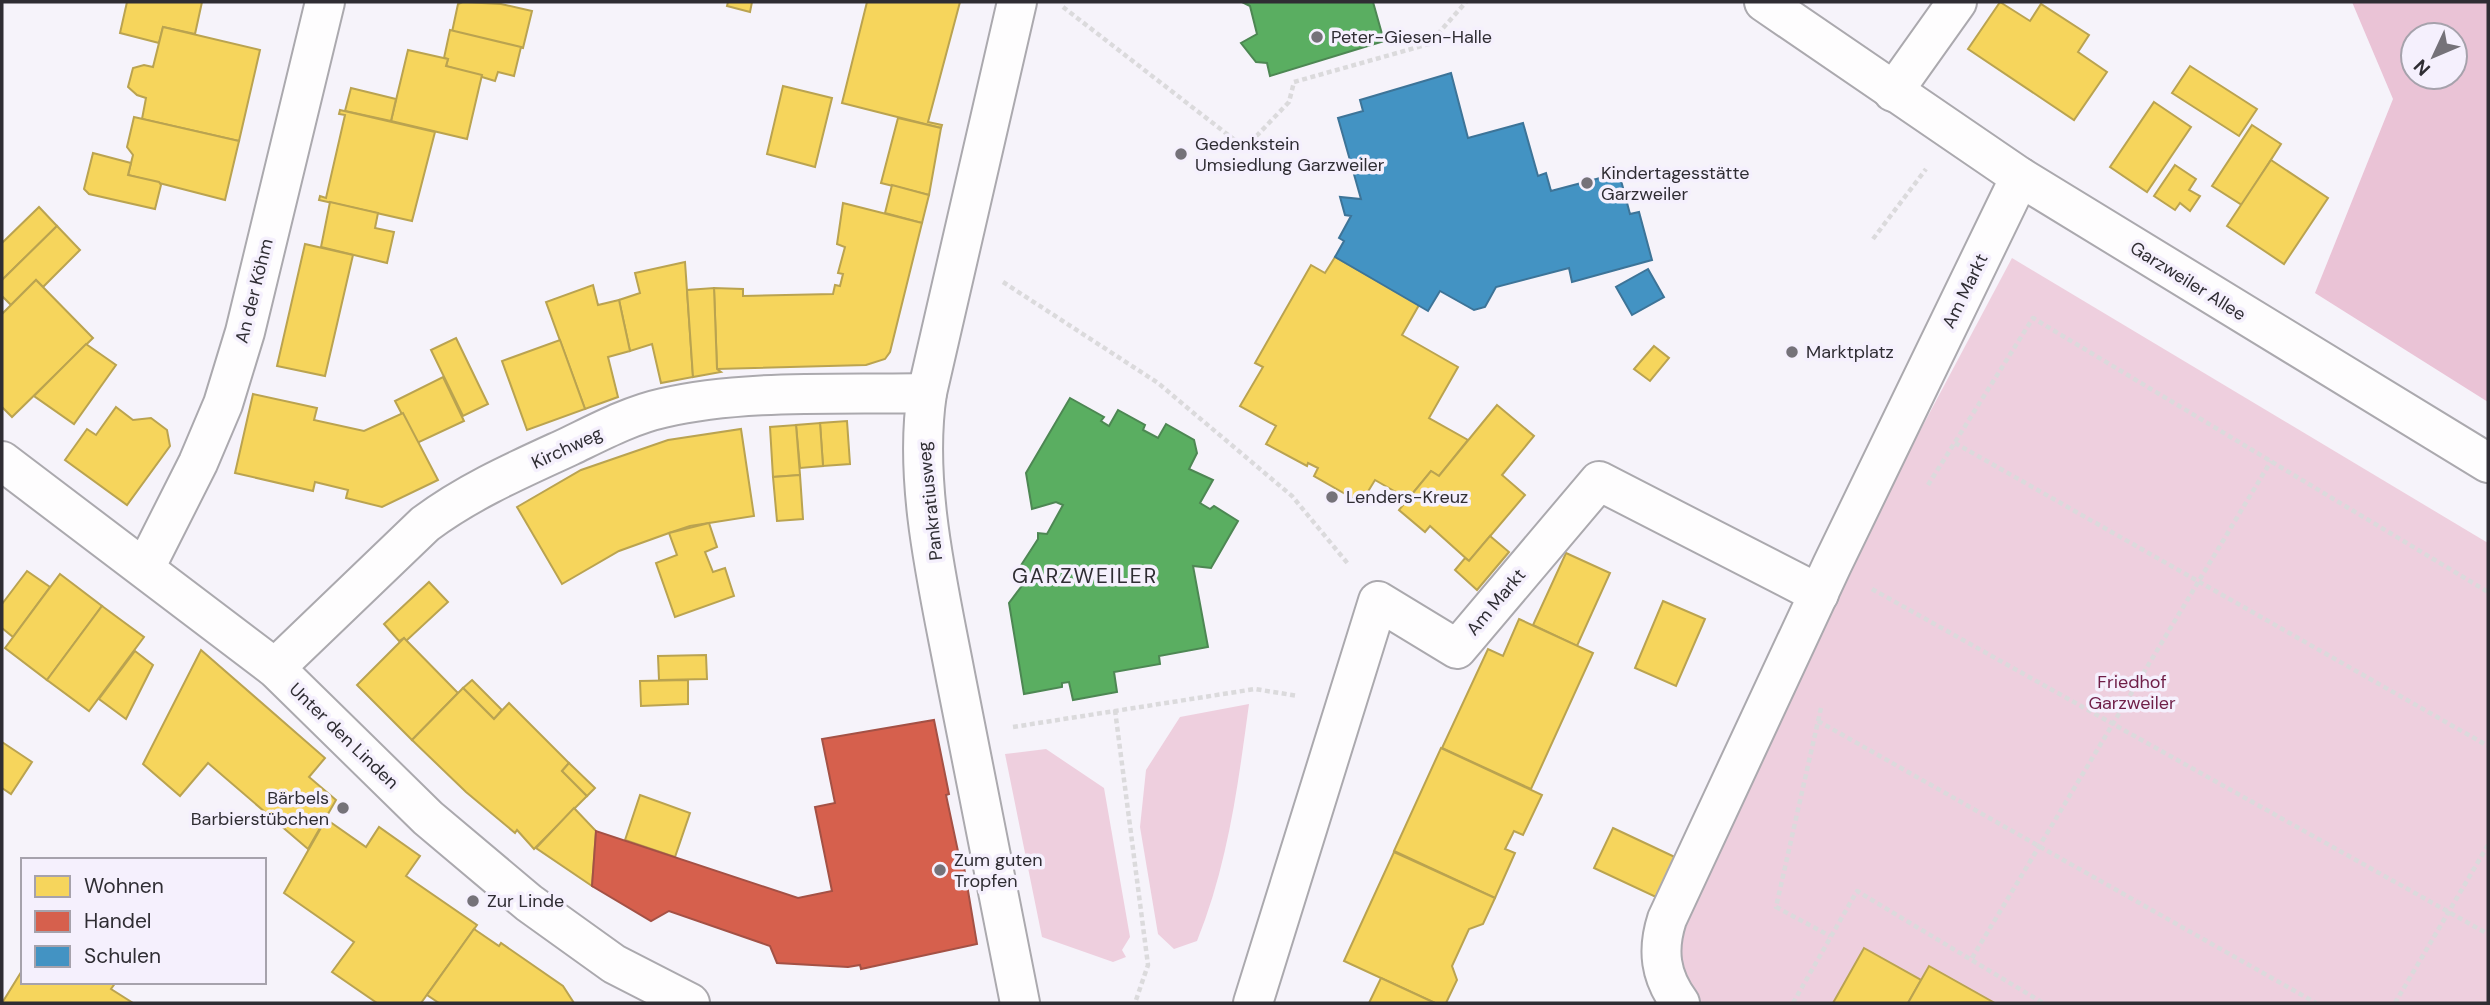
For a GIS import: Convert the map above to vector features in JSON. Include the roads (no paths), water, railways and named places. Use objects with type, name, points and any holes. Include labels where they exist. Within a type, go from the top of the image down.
[{"type":"street","name":"An der Köhm","points":[[145,568],[198,463],[223,404],[245,332],[326,2]]},
{"type":"street","name":"Pankratiusweg","points":[[1017,2],[922,427],[926,489],[947,629],[1020,1003]]},
{"type":"street","name":"Garzweiler Allee","points":[[1764,2],[2020,177],[2488,463]]},
{"type":"street","points":[[1893,92],[1957,2]]},
{"type":"street","name":"Am Markt","points":[[1675,996],[1662,969],[1660,943],[1667,919],[1819,594],[2020,177]]},
{"type":"street","name":"Kirchweg","points":[[275,668],[425,524],[442,511],[505,476],[626,421],[662,408],[721,399],[928,393]]},
{"type":"street","name":"Unter den Linden","points":[[2,461],[275,668],[428,818],[529,903],[614,964],[690,1003]]},
{"type":"street","name":"Am Markt","points":[[1253,1003],[1378,601],[1457,649],[1599,481],[1819,594]]},
{"type":"place","name":"Peter-Giesen-Halle","points":[[1317,37]]},
{"type":"place","name":"Gedenkstein Umsiedlung Garzweiler","points":[[1181,154]]},
{"type":"place","name":"Kindertagesstätte Garzweiler","points":[[1587,183]]},
{"type":"place","name":"Marktplatz","points":[[1792,352]]},
{"type":"place","name":"Lenders-Kreuz","points":[[1332,497]]},
{"type":"place","name":"Bärbels Barbierstübchen","points":[[343,808]]},
{"type":"place","name":"Zum guten Tropfen","points":[[940,870]]},
{"type":"place","name":"Zur Linde","points":[[473,901]]},
{"type":"district","name":"GARZWEILER","points":[[1085,576]]},
{"type":"park label","name":"Friedhof Garzweiler","points":[[2132,692]]}]
